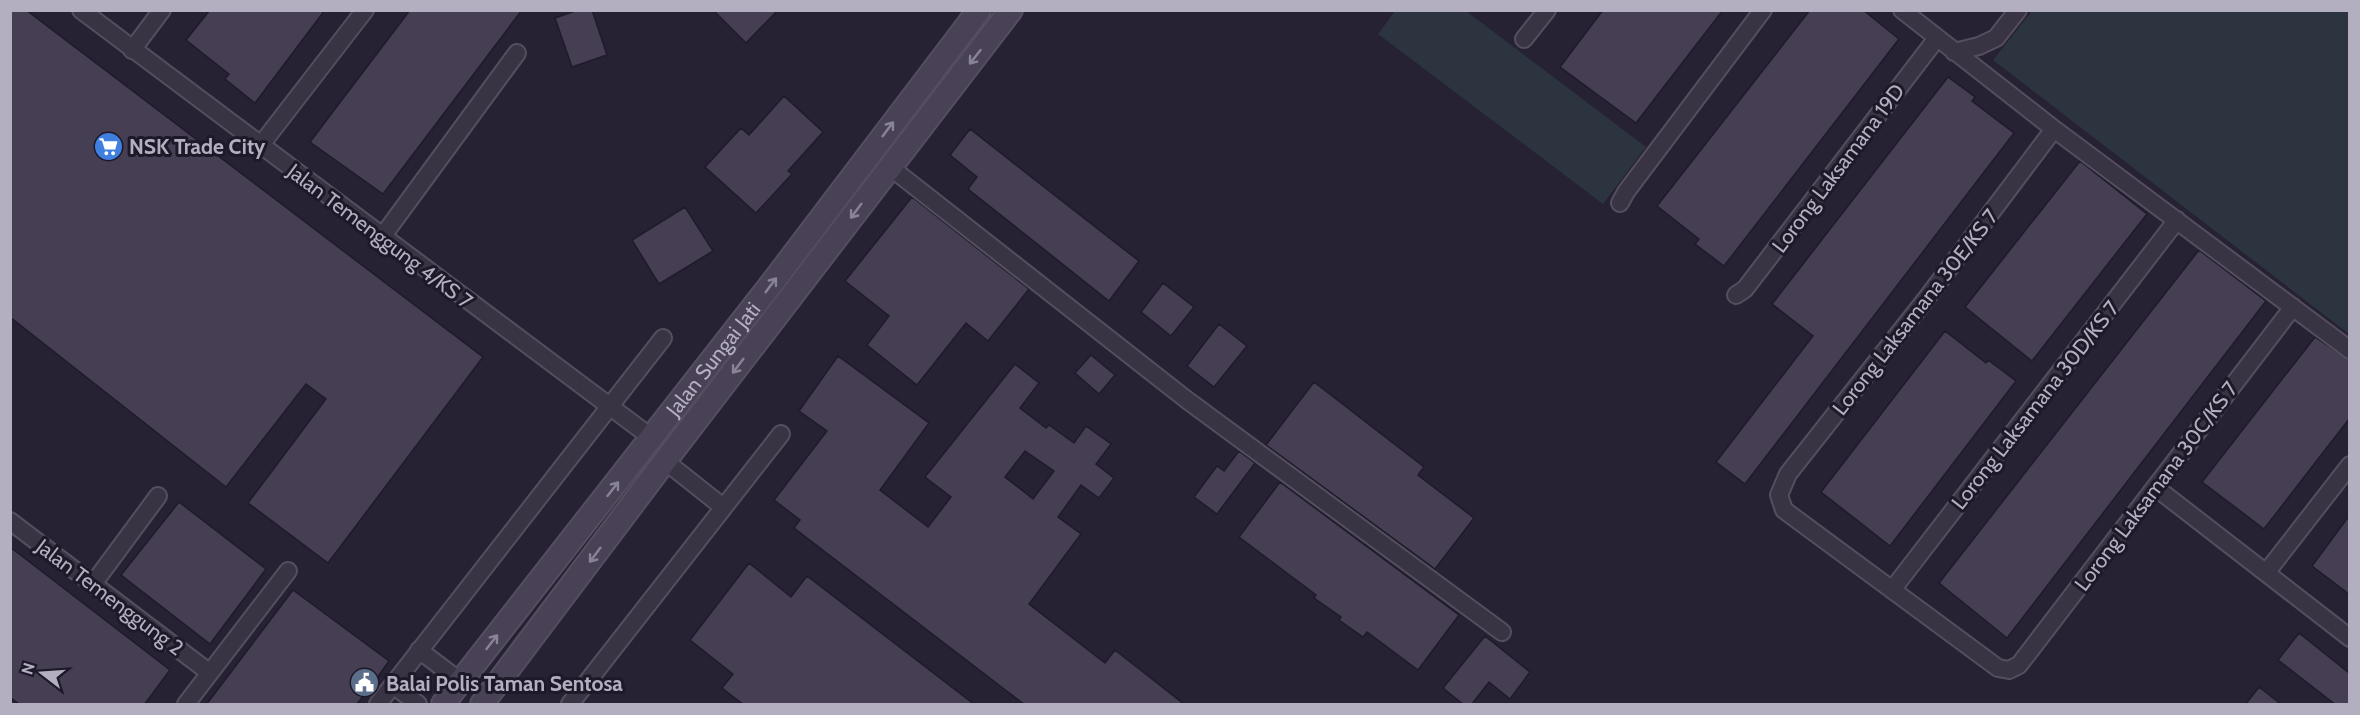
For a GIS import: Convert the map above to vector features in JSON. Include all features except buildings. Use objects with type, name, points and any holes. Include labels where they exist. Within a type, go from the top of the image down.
[{"type":"main road","name":"Jalan Sungai Jati","points":[[443,705],[652,438],[979,10]]},
{"type":"main road","name":"Jalan Sungai Jati","points":[[482,705],[665,461],[1011,10]]},
{"type":"street","name":"Jalan Temenggung 4/KS 7","points":[[81,10],[652,438]]},
{"type":"street","points":[[132,50],[162,10]]},
{"type":"street","points":[[260,146],[365,10]]},
{"type":"street","points":[[1524,39],[1547,10]]},
{"type":"street","points":[[1620,203],[1763,10]]},
{"type":"street","points":[[1902,10],[2054,129],[2349,350]]},
{"type":"street","points":[[1954,52],[1996,39],[2018,10]]},
{"type":"street","name":"Lorong Laksamana 19D","points":[[1736,295],[1745,289],[1937,38]]},
{"type":"street","points":[[382,237],[517,53]]},
{"type":"street","name":"Lorong Laksamana 30E/KS 7","points":[[1892,590],[1784,510],[1779,495],[1788,474],[1926,299],[2054,129]]},
{"type":"street","points":[[890,167],[1187,400],[1502,632]]},
{"type":"street","name":"Lorong Laksamana 30D/KS 7","points":[[1892,590],[2177,220]]},
{"type":"street","name":"Lorong Laksamana 30C/KS 7","points":[[1892,590],[1998,668],[2009,669],[2019,664],[2293,307]]},
{"type":"street","points":[[378,705],[663,338]]},
{"type":"street","points":[[570,705],[781,434]]},
{"type":"street","points":[[665,461],[723,507]]},
{"type":"street","points":[[2266,573],[2349,465]]},
{"type":"street","points":[[2155,487],[2349,638]]},
{"type":"street","points":[[93,584],[158,496]]},
{"type":"street","name":"Jalan Temenggung 2","points":[[10,521],[210,673]]},
{"type":"street","points":[[186,705],[288,571]]},
{"type":"street","points":[[419,650],[461,682]]},
{"type":"street","points":[[393,685],[418,705]]},
{"type":"shaded area","points":[[1395,11],[1466,11],[1646,147],[1603,204],[1378,34]]},
{"type":"shaded area","points":[[2032,11],[2349,11],[2349,334],[1993,60]]},
{"type":"place","name":"NSK Trade City","points":[[108,146]]},
{"type":"place","name":"Balai Polis Taman Sentosa","points":[[365,683]]}]
